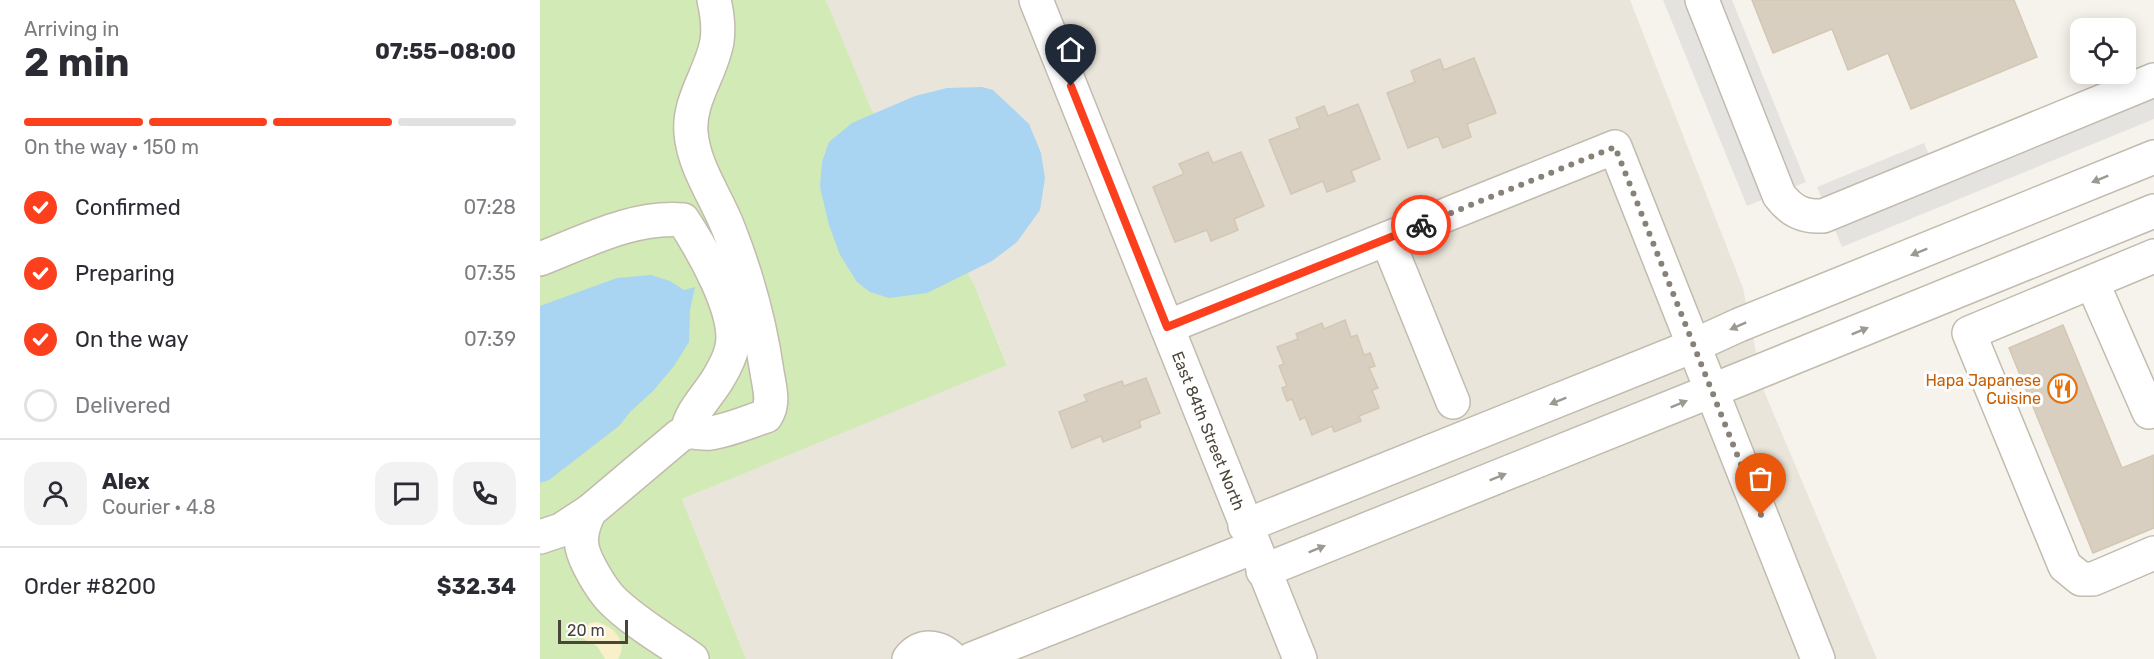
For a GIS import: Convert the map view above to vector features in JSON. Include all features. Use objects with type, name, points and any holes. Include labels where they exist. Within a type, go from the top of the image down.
[{"type":"street","points":[[687,432],[708,434],[766,416],[770,410],[771,398],[761,334],[744,273],[729,229],[695,157],[691,133],[691,117],[717,44],[718,29],[714,0]]},
{"type":"street","name":"East 84th Street North","points":[[1036,0],[1300,659]]},
{"type":"street","points":[[1702,0],[1779,195],[1787,206],[1811,217],[1823,216],[2154,80]]},
{"type":"street","points":[[1167,327],[1615,147],[1818,659]]},
{"type":"street","points":[[1254,548],[1739,325],[2154,157]]},
{"type":"street","points":[[972,659],[1254,548],[1711,391],[2154,211]]},
{"type":"street","points":[[540,259],[629,225],[646,221],[683,220],[716,280],[728,308],[733,329],[732,347],[727,364],[689,420],[687,432],[590,511],[584,521],[561,538],[592,571],[610,598],[692,659]]},
{"type":"street","points":[[1387,239],[1453,402]]},
{"type":"street","points":[[2154,256],[1970,333],[2065,566],[2081,579],[2093,579],[2154,553]]},
{"type":"street","points":[[2092,282],[2150,412],[2154,411]]},
{"type":"street","points":[[909,659],[920,650],[928,648],[945,652],[952,659]]},
{"type":"shaded area","points":[[826,0],[1630,0],[1743,288],[1764,391],[1877,659],[746,659],[682,499],[1007,364],[973,282],[870,109]]},
{"type":"shaded area","points":[[1663,0],[1732,0],[1806,182],[1747,206]]},
{"type":"shaded area","points":[[2154,85],[2154,119],[1842,247],[1817,187],[1924,143],[1932,162]]},
{"type":"green space","points":[[540,0],[826,0],[871,109],[973,282],[1007,365],[682,499],[746,659],[540,659]]},
{"type":"sand","points":[[596,622],[609,627],[621,641],[621,653],[618,659],[605,659],[597,646],[584,639],[585,628],[590,623]]},
{"type":"water","points":[[982,87],[993,90],[1029,124],[1041,153],[1045,178],[1040,210],[1017,242],[992,261],[927,293],[889,298],[870,292],[857,282],[840,255],[829,225],[820,187],[822,162],[829,142],[852,123],[915,96],[947,88]]},
{"type":"water","points":[[651,275],[670,281],[684,290],[695,287],[690,310],[689,342],[674,366],[619,426],[549,480],[540,483],[540,306],[617,278]]},
{"type":"building","points":[[1752,0],[2014,0],[2037,57],[1911,109],[1888,53],[1848,70],[1832,29],[1773,53]]},
{"type":"building","points":[[1474,58],[1496,113],[1467,124],[1471,137],[1443,148],[1438,136],[1408,148],[1387,93],[1415,82],[1411,71],[1440,59],[1444,70]]},
{"type":"building","points":[[1358,104],[1380,159],[1351,171],[1355,181],[1327,192],[1323,181],[1291,194],[1269,140],[1300,128],[1296,118],[1324,106],[1328,116]]},
{"type":"building","points":[[1208,152],[1213,163],[1241,152],[1264,206],[1234,219],[1238,230],[1211,241],[1207,230],[1175,242],[1153,187],[1184,174],[1179,164]]},
{"type":"building","points":[[1345,320],[1351,337],[1357,335],[1364,355],[1370,353],[1375,366],[1369,368],[1378,388],[1372,390],[1379,408],[1359,416],[1361,421],[1334,432],[1332,426],[1312,435],[1305,417],[1300,420],[1292,399],[1287,401],[1282,388],[1287,386],[1279,366],[1284,364],[1277,347],[1298,339],[1296,334],[1322,323],[1324,329]]},
{"type":"building","points":[[2063,325],[2122,468],[2154,455],[2154,528],[2093,553],[2009,348]]},
{"type":"building","points":[[1146,378],[1160,413],[1139,421],[1141,427],[1103,442],[1101,436],[1072,448],[1059,412],[1087,401],[1084,395],[1122,381],[1124,386]]},
{"type":"way so far","points":[[1421,225],[1615,147],[1761,515]]},
{"type":"place","name":"Hapa Japanese Cuisine","points":[[2062,389]]},
{"type":"route","points":[[1071,86],[1167,327],[1421,225]]}]
